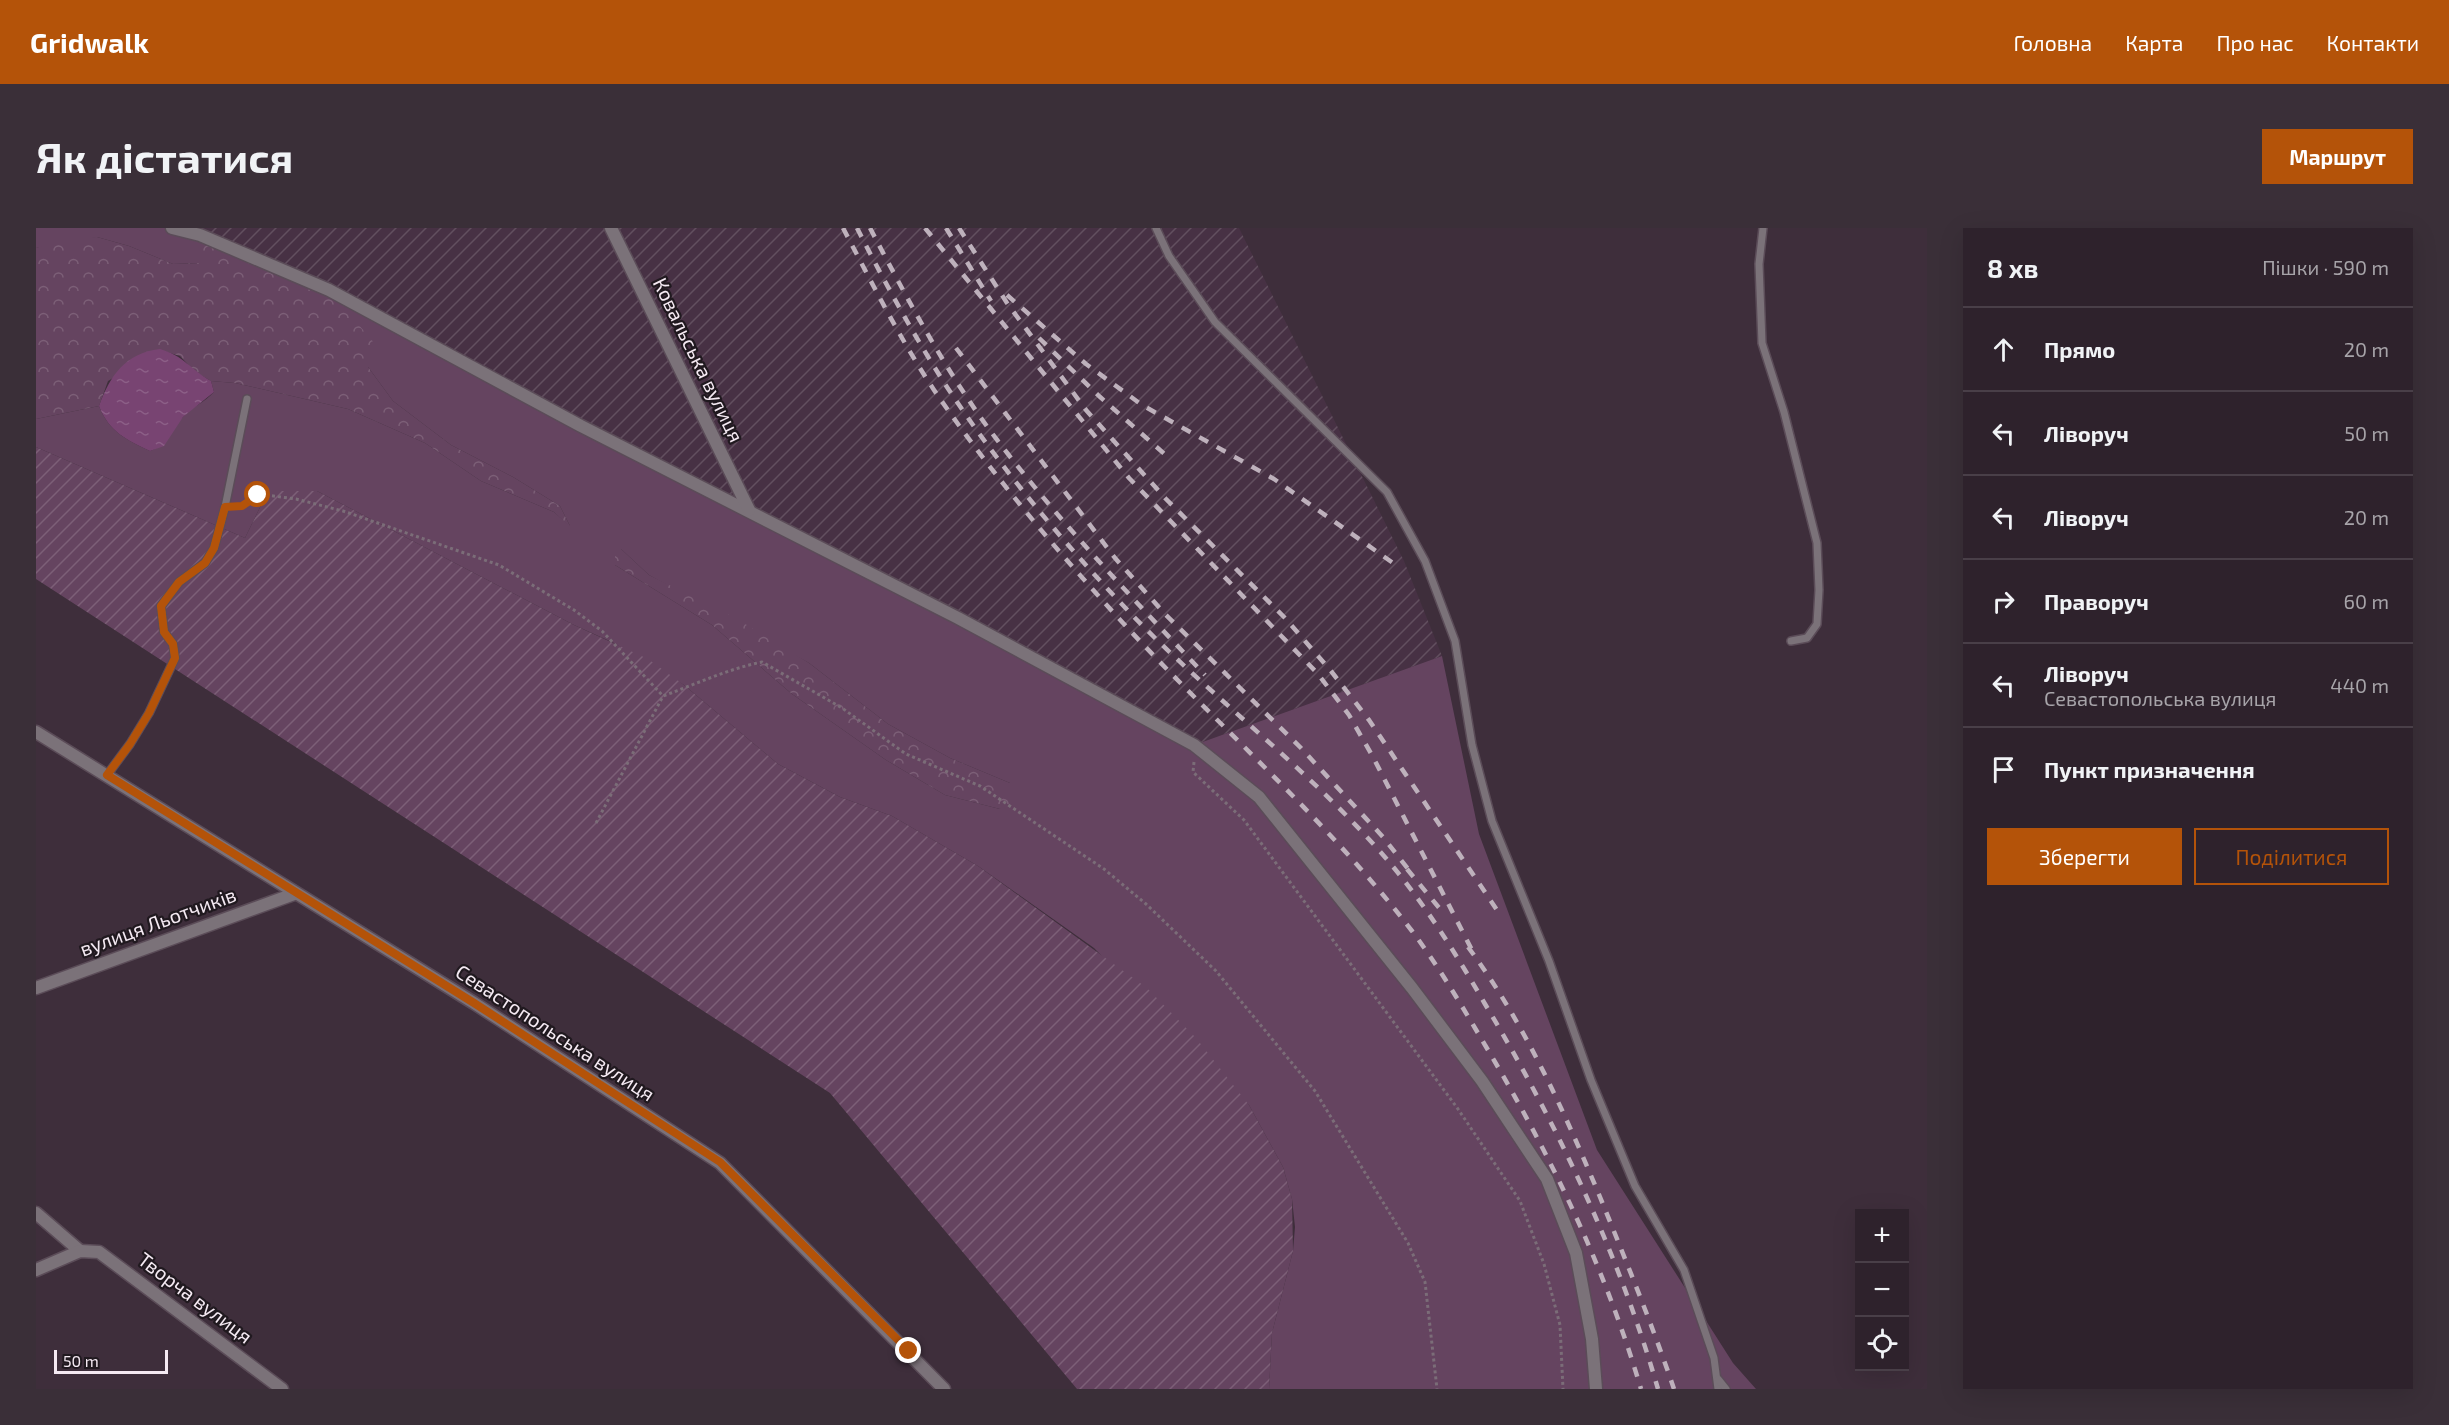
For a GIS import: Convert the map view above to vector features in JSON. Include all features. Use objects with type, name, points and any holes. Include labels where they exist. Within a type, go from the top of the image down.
[{"type":"street","points":[[172,228],[200,235],[330,290],[581,426],[749,510],[989,635],[1194,746],[1259,797],[1482,1081],[1546,1179],[1576,1253],[1592,1339],[1596,1389]]},
{"type":"street","name":"Ковальська вулиця","points":[[611,228],[749,510]]},
{"type":"street","name":"Севастопольська вулиця","points":[[36,732],[294,894],[474,1003],[720,1162],[944,1389]]},
{"type":"street","name":"вулиця Льотчиків","points":[[36,988],[294,894]]},
{"type":"street","name":"Творча вулиця","points":[[36,1213],[80,1251],[99,1252],[282,1389]]},
{"type":"street","points":[[36,1270],[80,1251]]},
{"type":"lane","points":[[1156,228],[1169,256],[1215,322],[1387,492],[1425,561],[1455,641],[1472,745],[1492,821],[1549,961],[1591,1080],[1635,1186],[1684,1270],[1708,1339],[1718,1379],[1718,1389]]},
{"type":"lane","points":[[1763,228],[1759,264],[1762,343],[1784,412],[1817,543],[1819,590],[1817,624],[1807,638],[1791,641]]},
{"type":"lane","points":[[107,775],[149,713],[175,658],[173,644],[164,632],[161,606],[179,582],[205,563],[214,548],[225,507],[247,399]]},
{"type":"lane","points":[[1718,1379],[1726,1389]]},
{"type":"path","points":[[225,507],[242,506],[258,495],[296,499],[354,514],[499,565],[574,610],[602,631],[663,696]]},
{"type":"path","points":[[596,823],[663,696],[719,676],[735,667],[762,662],[842,708],[906,754],[980,786],[1104,869],[1146,904],[1216,971],[1307,1082],[1380,1194],[1408,1243],[1425,1282],[1437,1389]]},
{"type":"path","points":[[1194,746],[1193,772],[1244,820],[1458,1109],[1520,1201],[1544,1264],[1560,1325],[1563,1389]]},
{"type":"shaded area","points":[[172,228],[1239,228],[1404,561],[1442,656],[1194,745],[749,510]]},
{"type":"green space","points":[[36,228],[172,228],[200,235],[200,263],[173,264],[129,246],[97,237],[36,248]]},
{"type":"green space","points":[[200,235],[329,290],[375,344],[368,367],[393,401],[451,445],[513,477],[560,506],[571,528],[554,512],[481,481],[425,443],[348,409],[235,383],[211,381],[194,371],[180,356],[160,350],[108,381],[99,406],[36,419],[36,248],[68,238],[97,237],[129,246],[173,264],[200,263]]},
{"type":"green space","points":[[329,290],[1194,745],[1442,656],[1479,834],[1597,1150],[1733,1363],[1756,1389],[1269,1389],[1272,1333],[1293,1251],[1295,1227],[1292,1199],[1283,1167],[1249,1105],[1094,948],[978,866],[892,816],[840,797],[778,764],[684,685],[614,643],[574,625],[317,491],[268,491],[245,538],[36,447],[36,419],[99,406],[113,429],[126,439],[150,451],[166,440],[178,422],[190,410],[214,392],[211,381],[235,383],[348,409],[425,443],[481,481],[554,512],[570,526],[560,506],[513,477],[451,445],[393,401],[368,367]],"holes":[[[621,549],[649,575],[809,663],[888,724],[950,758],[1010,783],[1000,809],[945,795],[886,760],[792,694],[712,625],[615,565]]]},
{"type":"green space","points":[[36,447],[245,538],[268,491],[317,491],[574,625],[648,659],[684,685],[778,764],[840,797],[892,816],[978,866],[1147,988],[1196,1038],[1249,1105],[1283,1167],[1292,1199],[1293,1251],[1272,1333],[1269,1389],[1077,1389],[830,1093],[36,579]]},
{"type":"green space","points":[[620,548],[649,575],[737,619],[809,663],[888,724],[950,758],[1010,783],[1016,804],[1000,809],[945,795],[886,760],[792,694],[712,625],[615,565],[615,555]]},
{"type":"water","points":[[160,349],[175,355],[211,381],[214,392],[183,417],[164,446],[150,451],[126,439],[113,429],[99,406],[108,385],[120,368],[137,355]]},
{"type":"railway","points":[[843,228],[910,351],[934,390],[955,421],[1024,510],[1123,623],[1344,850],[1379,890],[1432,959],[1509,1086],[1574,1212],[1611,1299],[1641,1389]]},
{"type":"railway","points":[[857,228],[899,307],[945,384],[988,446],[1035,506],[1135,618],[1355,824],[1398,873],[1438,927],[1512,1049],[1584,1191],[1625,1289],[1658,1389]]},
{"type":"railway","points":[[870,228],[951,373],[988,428],[1079,539],[1205,675]]},
{"type":"railway","points":[[925,228],[1129,478],[1318,674],[1349,715],[1373,757],[1474,954]]},
{"type":"railway","points":[[946,228],[991,301]]},
{"type":"railway","points":[[959,228],[1007,303],[1086,410],[1166,499],[1285,618],[1331,671],[1369,720],[1497,910]]},
{"type":"railway","points":[[1007,295],[1086,364],[1142,405],[1274,479],[1393,563]]},
{"type":"railway","points":[[1039,338],[1099,396],[1169,458]]},
{"type":"railway","points":[[956,348],[1115,558],[1166,615],[1301,748],[1383,837],[1412,874]]},
{"type":"railway","points":[[1407,869],[1445,915]]},
{"type":"railway","points":[[1468,947],[1525,1036],[1557,1100],[1619,1245],[1674,1389]]},
{"type":"route","points":[[258,495],[242,506],[225,507],[214,548],[205,563],[179,582],[161,606],[164,632],[173,644],[175,658],[149,713],[107,775],[178,822],[474,1003],[720,1162],[909,1351]]}]
